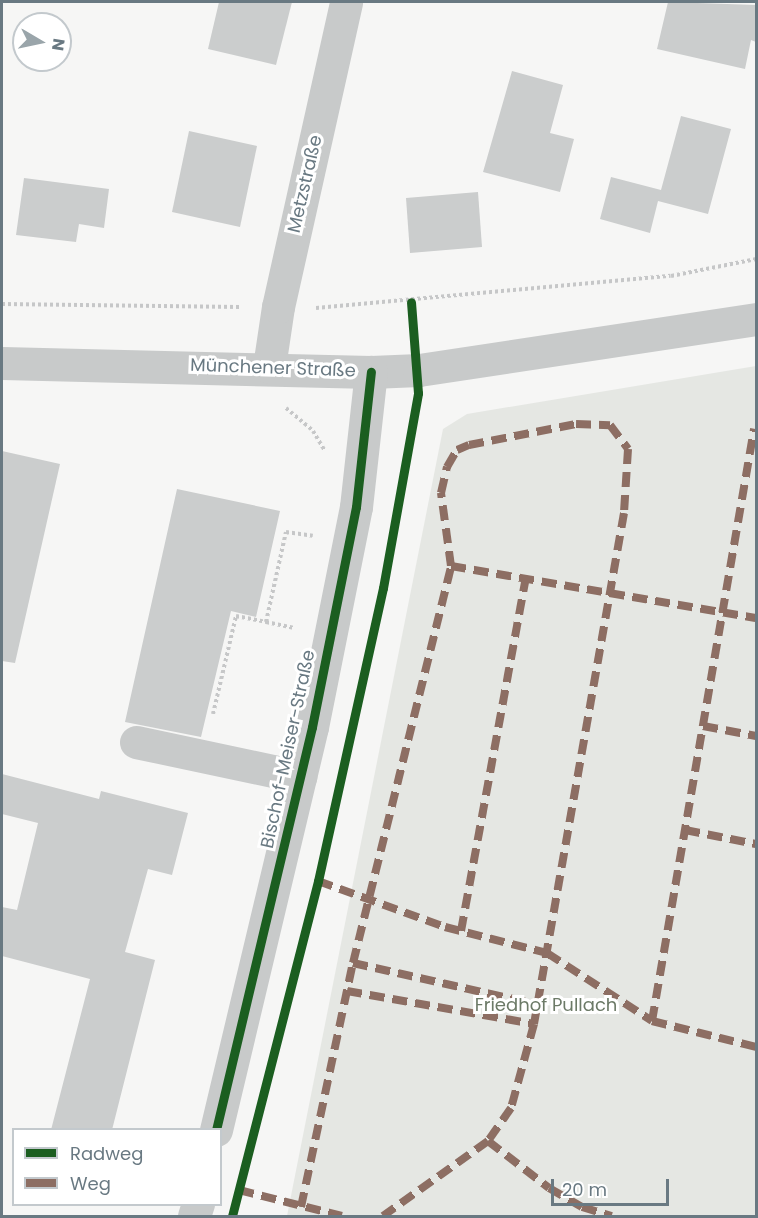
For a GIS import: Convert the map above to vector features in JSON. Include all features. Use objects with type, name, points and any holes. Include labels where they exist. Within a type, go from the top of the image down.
[{"type":"street","name":"Metzstraße","points":[[269,379],[278,307],[346,2]]},
{"type":"street","name":"Münchener Straße","points":[[2,363],[269,379],[486,361],[756,319]]},
{"type":"street","name":"Bischof-Meiser-Straße","points":[[216,1128],[300,777],[349,542],[356,507],[371,372]]},
{"type":"street","points":[[136,742],[300,777]]},
{"type":"path","points":[[2,304],[331,308],[671,276],[756,259]]},
{"type":"path","points":[[269,379],[313,431],[356,507]]},
{"type":"path","points":[[213,714],[236,616],[266,622],[286,532],[349,542]]},
{"type":"green space","name":"Friedhof Pullach","points":[[756,366],[756,1216],[287,1216],[443,429],[467,414]]},
{"type":"building","points":[[219,2],[292,2],[276,65],[208,49]]},
{"type":"building","points":[[668,2],[756,5],[756,42],[751,40],[745,69],[657,49]]},
{"type":"building","points":[[512,71],[563,85],[550,133],[574,139],[560,192],[483,172]]},
{"type":"building","points":[[681,116],[731,129],[708,214],[658,201],[650,233],[600,219],[611,177],[661,190]]},
{"type":"building","points":[[189,131],[257,146],[240,227],[172,212]]},
{"type":"building","points":[[24,178],[109,189],[104,228],[79,224],[76,242],[16,235]]},
{"type":"building","points":[[478,192],[482,247],[410,253],[406,198]]},
{"type":"building","points":[[2,451],[60,464],[15,663],[2,661]]},
{"type":"building","points":[[177,489],[280,511],[256,617],[231,611],[201,737],[125,722]]},
{"type":"building","points":[[2,774],[99,799],[101,791],[188,813],[172,875],[148,869],[125,952],[155,960],[113,1128],[52,1128],[90,979],[2,956],[2,907],[17,910],[38,823],[2,814]]},
{"type":"marked path","points":[[301,1207],[353,963],[451,566],[441,493],[447,467],[457,450],[469,445],[576,424],[610,425],[628,449],[624,513],[534,1024],[511,1108],[488,1141],[383,1216]]},
{"type":"marked path","points":[[652,1021],[754,429]]},
{"type":"marked path","points":[[451,566],[756,618]]},
{"type":"marked path","points":[[461,931],[526,578]]},
{"type":"marked path","points":[[703,726],[756,736]]},
{"type":"marked path","points":[[685,830],[756,844]]},
{"type":"marked path","points":[[318,881],[445,927],[547,953],[652,1021],[756,1047]]},
{"type":"marked path","points":[[353,963],[535,1004]]},
{"type":"marked path","points":[[347,991],[534,1024]]},
{"type":"marked path","points":[[488,1141],[549,1188],[582,1207],[612,1216]]},
{"type":"marked path","points":[[239,1190],[342,1216]]},
{"type":"cycle path","points":[[232,1216],[318,881],[383,588],[418,393],[411,302]]},
{"type":"cycle path","points":[[216,1128],[312,727],[356,507],[371,372]]}]
